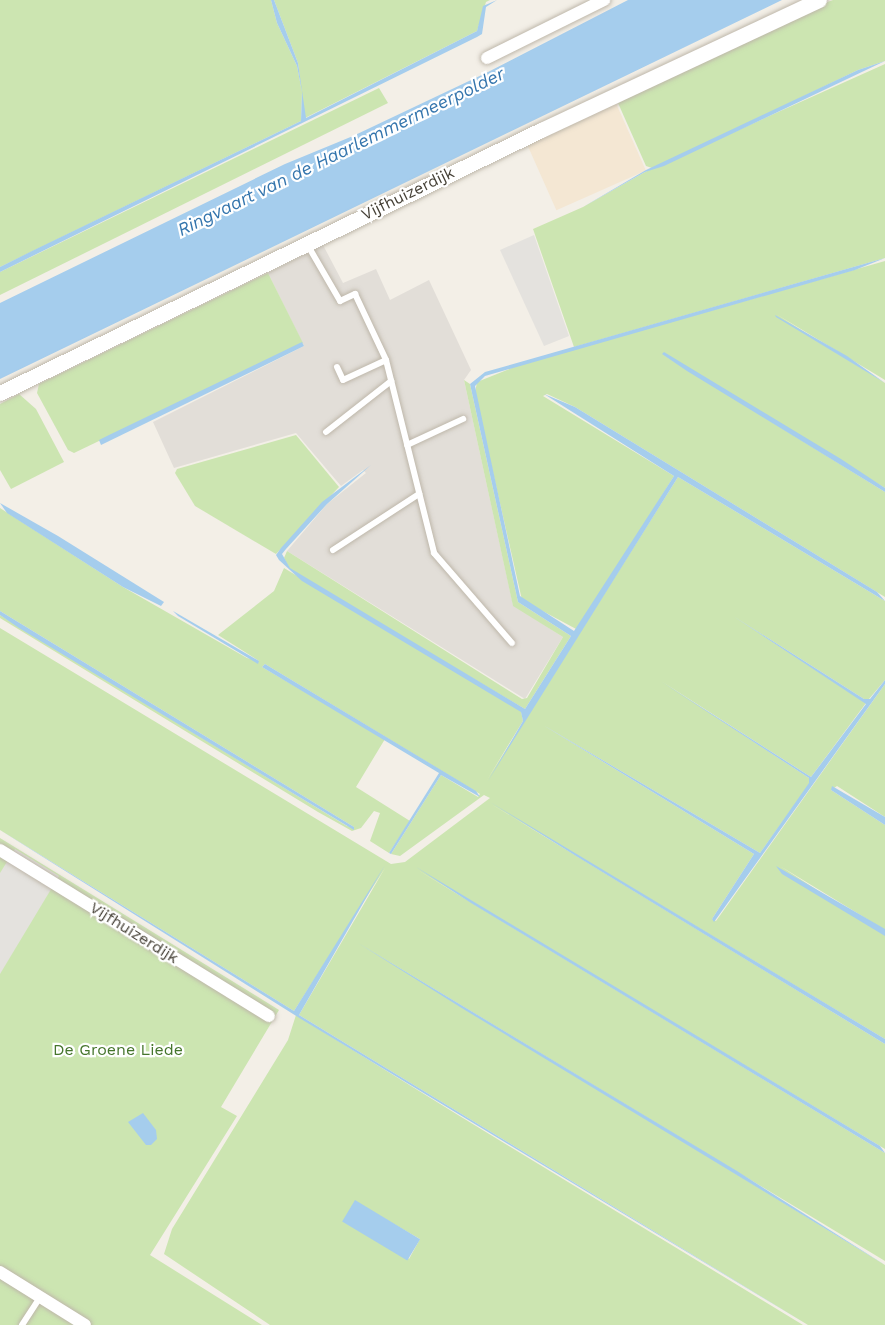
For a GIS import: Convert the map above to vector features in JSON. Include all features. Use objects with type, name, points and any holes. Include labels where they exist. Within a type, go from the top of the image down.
[{"type":"street","points":[[487,58],[604,0]]},
{"type":"street","name":"Vijfhuizerdijk","points":[[0,393],[788,11],[819,0]]},
{"type":"street","name":"Vijfhuizerdijk","points":[[0,850],[269,1016]]},
{"type":"street","points":[[0,1272],[85,1325]]},
{"type":"lane","points":[[307,243],[340,301],[355,294],[386,360],[434,553],[512,643]]},
{"type":"lane","points":[[337,367],[343,380],[386,360]]},
{"type":"lane","points":[[326,432],[391,381]]},
{"type":"lane","points":[[407,445],[463,419]]},
{"type":"lane","points":[[333,550],[420,494]]},
{"type":"lane","points":[[22,1325],[40,1297]]},
{"type":"shaded area","points":[[615,101],[646,170],[556,210],[525,141]]},
{"type":"shaded area","points":[[534,235],[569,336],[544,346],[500,250]]},
{"type":"shaded area","points":[[323,245],[343,283],[376,269],[390,300],[429,280],[471,370],[464,380],[513,605],[563,637],[525,699],[287,551],[327,504],[366,473],[363,470],[341,486],[296,433],[174,468],[153,422],[304,346],[268,273]]},
{"type":"shaded area","points":[[15,849],[59,876],[0,974],[0,873]]},
{"type":"green space","points":[[0,0],[271,0],[277,23],[297,66],[302,92],[301,121],[0,267]]},
{"type":"green space","points":[[274,0],[490,0],[486,2],[477,31],[305,118],[298,63]]},
{"type":"green space","points":[[833,0],[885,0],[885,61],[858,70],[684,154],[652,168],[646,166],[618,103],[799,12]]},
{"type":"green space","points":[[885,64],[885,258],[574,347],[533,229],[583,207],[645,172]]},
{"type":"green space","points":[[379,88],[388,103],[0,295],[0,272]]},
{"type":"green space","points":[[885,261],[885,380],[776,314],[885,383],[885,488],[662,354],[885,492],[885,597],[575,407],[547,394],[543,396],[674,476],[578,630],[522,600],[475,393],[477,382],[519,365]]},
{"type":"green space","points":[[268,273],[303,343],[74,453],[68,450],[37,393],[39,384]]},
{"type":"green space","points":[[464,380],[470,384],[518,602],[571,636],[525,709],[309,582],[290,569],[284,558],[287,551],[522,699],[527,698],[563,637],[513,606]]},
{"type":"green space","points":[[19,394],[36,409],[64,462],[11,489],[0,470],[0,404]]},
{"type":"green space","points":[[296,435],[339,487],[276,554],[195,506],[175,473],[177,469]]},
{"type":"green space","points":[[678,477],[885,601],[885,680],[869,699],[864,699],[733,616],[866,703],[811,777],[661,681],[809,778],[810,783],[760,853],[543,725],[754,854],[712,919],[716,921],[885,684],[885,817],[837,786],[831,790],[885,825],[885,930],[780,866],[885,934],[885,1039],[491,804],[885,1044],[885,1149],[416,869],[885,1153],[885,1261],[358,943],[885,1265],[885,1325],[808,1325],[299,1015],[385,868],[294,1011],[0,830],[0,628],[391,864],[405,862],[490,798],[484,795],[400,856],[391,854],[441,775],[478,797],[480,794],[265,664],[262,667],[385,739],[356,787],[410,821],[389,853],[370,841],[380,813],[374,811],[361,828],[352,831],[318,812],[0,618],[0,615],[347,826],[354,827],[0,611],[0,508],[123,587],[247,658],[259,661],[218,635],[274,591],[284,568],[521,711],[523,721],[487,780]]},
{"type":"green space","name":"De Groene Liede","points":[[0,838],[279,1010],[221,1107],[237,1116],[150,1255],[262,1325],[0,1325]]},
{"type":"green space","points":[[296,1015],[803,1325],[270,1325],[164,1254],[172,1229],[288,1040]],"holes":[[[354,1201],[420,1239],[409,1259]]]},
{"type":"water","points":[[271,0],[274,0],[298,63],[306,118],[477,31],[483,6],[497,0],[486,7],[482,34],[477,37],[0,272],[0,267],[301,121],[302,92],[297,66],[277,23]]},
{"type":"water","name":"Ringvaart van de Haarlemmermeerpolder","points":[[628,0],[782,0],[0,379],[0,303],[285,164],[353,136],[488,72]]},
{"type":"water","points":[[885,61],[664,166],[645,172],[583,207],[646,170],[858,70]]},
{"type":"water","points":[[885,258],[855,270],[485,376],[475,386],[520,596],[574,631],[674,476],[544,394],[575,407],[877,592],[885,601],[678,477],[488,781],[523,721],[521,712],[302,581],[276,555],[322,502],[371,465],[327,504],[282,554],[290,568],[525,709],[571,636],[518,602],[470,384],[485,372]]},
{"type":"water","points":[[775,315],[847,356],[885,383],[776,317]]},
{"type":"water","points":[[302,342],[304,346],[101,445],[99,440]]},
{"type":"water","points":[[664,352],[841,459],[885,488],[885,492],[687,371],[662,354]]},
{"type":"water","points":[[0,503],[164,602],[161,606],[123,587],[7,513]]},
{"type":"water","points":[[0,611],[354,827],[354,830],[19,628],[0,615]]},
{"type":"water","points":[[173,611],[259,661],[258,664],[178,616]]},
{"type":"water","points":[[733,616],[864,699],[870,699],[885,680],[885,684],[714,922],[712,919],[754,854],[543,725],[760,853],[809,783],[809,778],[660,681],[811,777],[866,704]]},
{"type":"water","points":[[265,664],[476,791],[480,797],[441,775],[391,854],[389,853],[439,773],[262,667]]},
{"type":"water","points":[[832,786],[885,817],[885,825],[831,790]]},
{"type":"water","points":[[490,802],[885,1039],[885,1044],[576,856]]},
{"type":"water","points":[[0,830],[294,1011],[385,865],[299,1015],[808,1325],[301,1019]]},
{"type":"water","points":[[776,866],[885,929],[885,936],[782,874]]},
{"type":"water","points":[[416,867],[880,1146],[885,1153],[471,903]]},
{"type":"water","points":[[358,943],[737,1171],[885,1265],[460,1007]]},
{"type":"water","points":[[143,1113],[156,1130],[157,1139],[151,1145],[146,1145],[128,1122]]},
{"type":"water","points":[[355,1200],[420,1239],[407,1261],[342,1221]]}]
